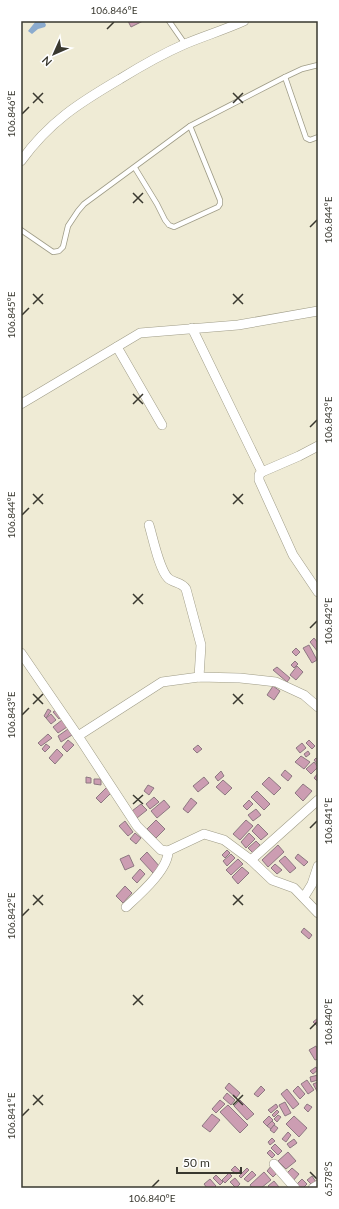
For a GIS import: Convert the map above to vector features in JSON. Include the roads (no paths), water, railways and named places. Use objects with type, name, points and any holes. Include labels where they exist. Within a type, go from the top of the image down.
[{"type":"street","points":[[21,162],[46,131],[69,111],[150,61],[185,44],[244,21]]},
{"type":"street","points":[[21,404],[140,333],[238,325],[318,311]]},
{"type":"street","points":[[192,328],[262,472]]},
{"type":"street","points":[[117,347],[162,425]]},
{"type":"street","points":[[318,446],[262,472],[259,475],[259,480],[293,555],[318,592]]},
{"type":"street","points":[[149,525],[162,569],[171,581],[181,584],[186,589],[201,645],[199,677]]},
{"type":"street","points":[[21,653],[137,826],[161,850],[168,850],[204,834],[224,840],[251,860],[272,880],[310,893]]},
{"type":"street","points":[[78,736],[162,682],[199,677],[240,678],[276,682],[304,695],[318,707]]},
{"type":"street","points":[[251,860],[318,800]]},
{"type":"street","points":[[126,907],[160,871],[167,859],[168,850]]},
{"type":"street","points":[[318,866],[310,893],[318,913]]},
{"type":"street","points":[[274,1164],[295,1188]]},
{"type":"street","points":[[313,1188],[318,1185]]},
{"type":"lane","points":[[169,21],[185,44]]},
{"type":"lane","points":[[21,230],[53,252],[59,251],[63,247],[68,226],[78,211],[93,197],[190,126],[285,77],[302,69],[318,65]]},
{"type":"lane","points":[[285,77],[306,138],[310,140],[318,137]]},
{"type":"lane","points":[[134,168],[169,225],[174,227],[218,207],[220,200],[190,126]]},
{"type":"water","points":[[36,21],[44,21],[46,25],[32,34],[28,31]]}]
